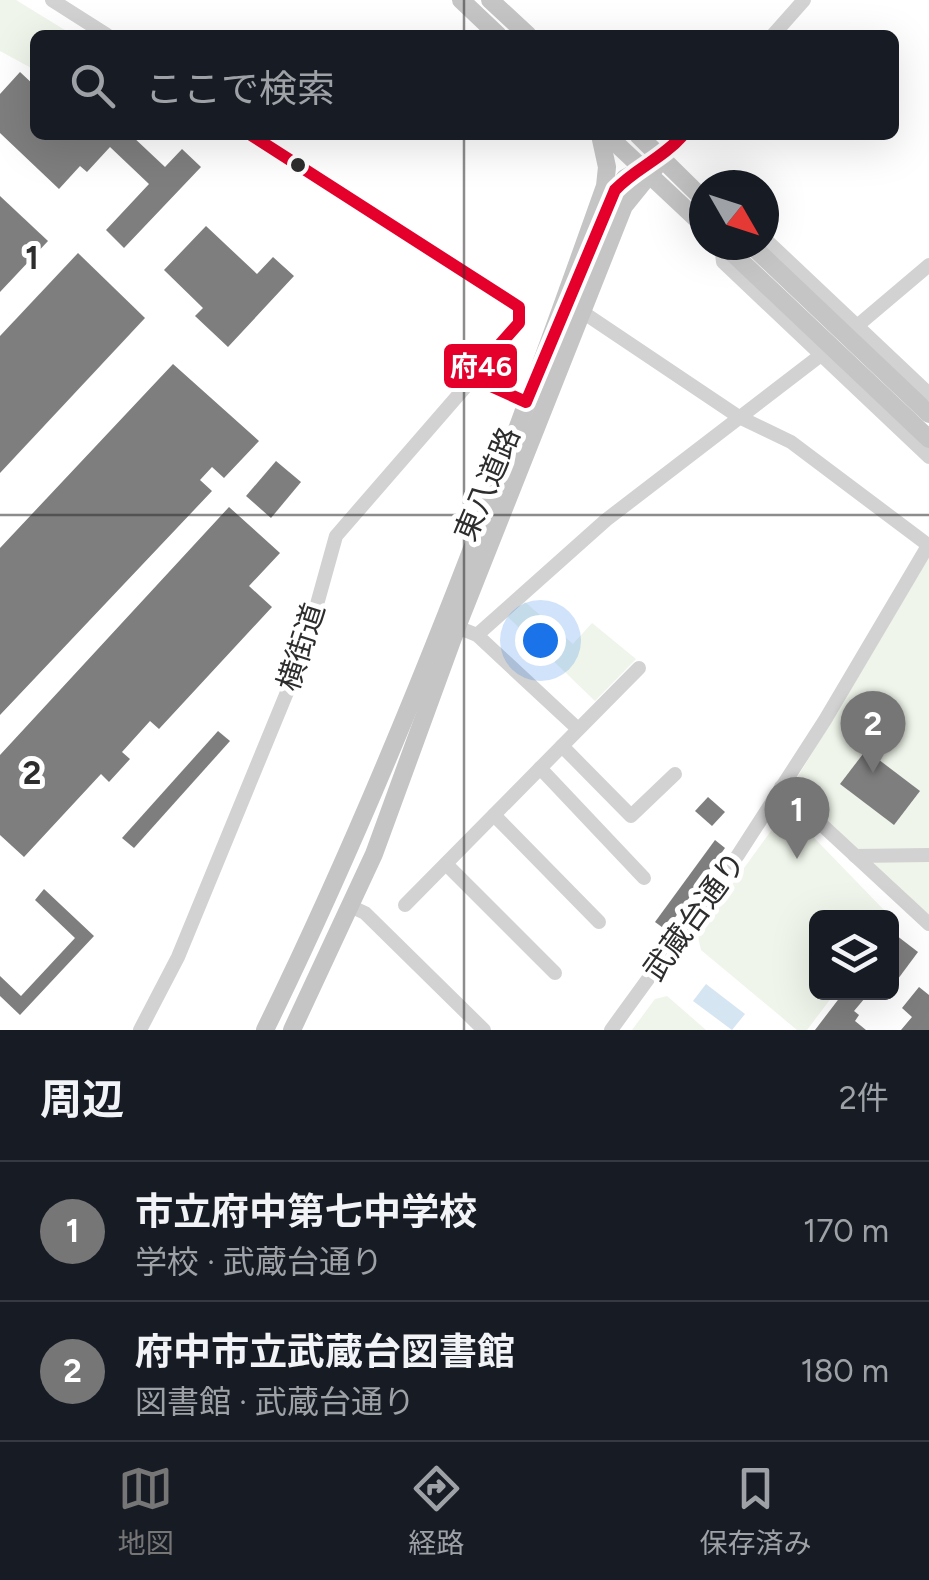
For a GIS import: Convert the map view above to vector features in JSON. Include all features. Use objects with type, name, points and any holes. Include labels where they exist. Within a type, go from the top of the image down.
[{"type":"main road","points":[[461,0],[493,30]]},
{"type":"main road","points":[[490,0],[523,30]]},
{"type":"main road","name":"東八道路","points":[[266,1030],[347,854],[555,329],[605,186],[604,140]]},
{"type":"main road","points":[[609,140],[689,212]]},
{"type":"main road","points":[[643,140],[689,183]]},
{"type":"main road","name":"東八道路","points":[[555,329],[570,306],[610,200],[620,184],[662,159]]},
{"type":"main road","name":"東八道路","points":[[292,1030],[352,907],[413,753],[457,627],[627,198],[645,170]]},
{"type":"main road","points":[[739,260],[929,439]]},
{"type":"main road","points":[[766,260],[929,414]]},
{"type":"main road","points":[[347,854],[350,865],[361,863],[382,809],[413,753]]},
{"type":"main road","points":[[266,1030],[327,927],[336,930],[337,939]]},
{"type":"street","points":[[52,0],[98,30]]},
{"type":"street","points":[[777,30],[804,0]]},
{"type":"street","name":"横街道","points":[[140,1030],[178,956],[304,651],[336,536],[520,324],[519,307],[259,140]]},
{"type":"street","points":[[662,159],[679,140]]},
{"type":"street","points":[[779,252],[929,394]]},
{"type":"street","points":[[723,260],[929,457]]},
{"type":"street","points":[[857,326],[929,265]]},
{"type":"street","points":[[584,313],[739,418],[791,442],[928,544]]},
{"type":"street","points":[[477,636],[606,520],[821,355]]},
{"type":"street","points":[[471,377],[526,402]]},
{"type":"street","name":"武蔵台通り","points":[[611,1030],[738,856],[928,544]]},
{"type":"street","points":[[457,627],[477,636],[578,729]]},
{"type":"street","points":[[405,906],[639,668]]},
{"type":"street","points":[[562,746],[631,816],[675,774]]},
{"type":"street","points":[[540,768],[644,878]]},
{"type":"street","points":[[781,788],[929,924]]},
{"type":"street","points":[[494,815],[598,922]]},
{"type":"street","points":[[854,856],[929,855]]},
{"type":"street","points":[[446,864],[555,972]]},
{"type":"street","points":[[352,907],[365,913],[484,1030]]},
{"type":"shaded area","points":[[0,0],[16,0],[65,30],[30,30],[30,67],[0,51]]},
{"type":"shaded area","points":[[929,558],[929,849],[857,849],[791,788]]},
{"type":"shaded area","points":[[525,602],[573,644],[592,623],[636,659],[595,701],[508,617]]},
{"type":"shaded area","points":[[792,815],[884,910],[809,910],[809,1000],[830,1000],[807,1030],[797,1030],[701,950],[697,933],[781,817]]},
{"type":"shaded area","points":[[929,861],[929,915],[869,862]]},
{"type":"shaded area","points":[[667,996],[706,1030],[632,1030],[655,999]]},
{"type":"water","points":[[706,984],[745,1014],[732,1030],[693,1001]]},
{"type":"building","points":[[20,72],[30,81],[30,140],[136,140],[165,167],[182,149],[201,167],[124,248],[106,230],[149,184],[110,147],[87,172],[80,166],[59,189],[0,133],[0,94]]},
{"type":"building","points":[[0,196],[48,241],[0,292]]},
{"type":"building","points":[[206,226],[257,274],[273,257],[294,276],[228,347],[195,316],[203,308],[164,270]]},
{"type":"building","points":[[78,253],[145,318],[0,473],[0,336]]},
{"type":"building","points":[[173,364],[259,441],[224,478],[212,467],[200,480],[212,491],[0,715],[0,548]]},
{"type":"building","points":[[276,461],[301,482],[271,518],[246,496]]},
{"type":"building","points":[[229,507],[280,553],[249,586],[272,607],[159,729],[150,721],[122,752],[130,759],[109,782],[101,774],[24,857],[0,835],[0,755]]},
{"type":"building","points":[[218,731],[230,741],[134,848],[122,838]]},
{"type":"building","points":[[866,750],[920,791],[894,825],[840,784]]},
{"type":"building","points":[[708,797],[725,812],[712,826],[695,811]]},
{"type":"building","points":[[715,840],[725,848],[666,930],[655,922]]},
{"type":"building","points":[[44,889],[94,936],[20,1015],[0,996],[0,976],[21,996],[75,938],[35,900]]},
{"type":"building","points":[[899,937],[918,952],[899,978]]},
{"type":"building","points":[[919,987],[929,995],[929,1030],[901,1030],[912,1017],[902,1008]]},
{"type":"building","points":[[838,1000],[863,1000],[854,1011],[859,1015],[855,1021],[866,1030],[815,1030]]},
{"type":"transit line","name":"府46","points":[[259,140],[519,307],[519,323],[471,377],[526,402],[615,190],[678,140]]},
{"type":"place","name":"府中市立武蔵台図書館","points":[[873,773]]},
{"type":"place","name":"市立府中第七中学校","points":[[797,859]]}]
